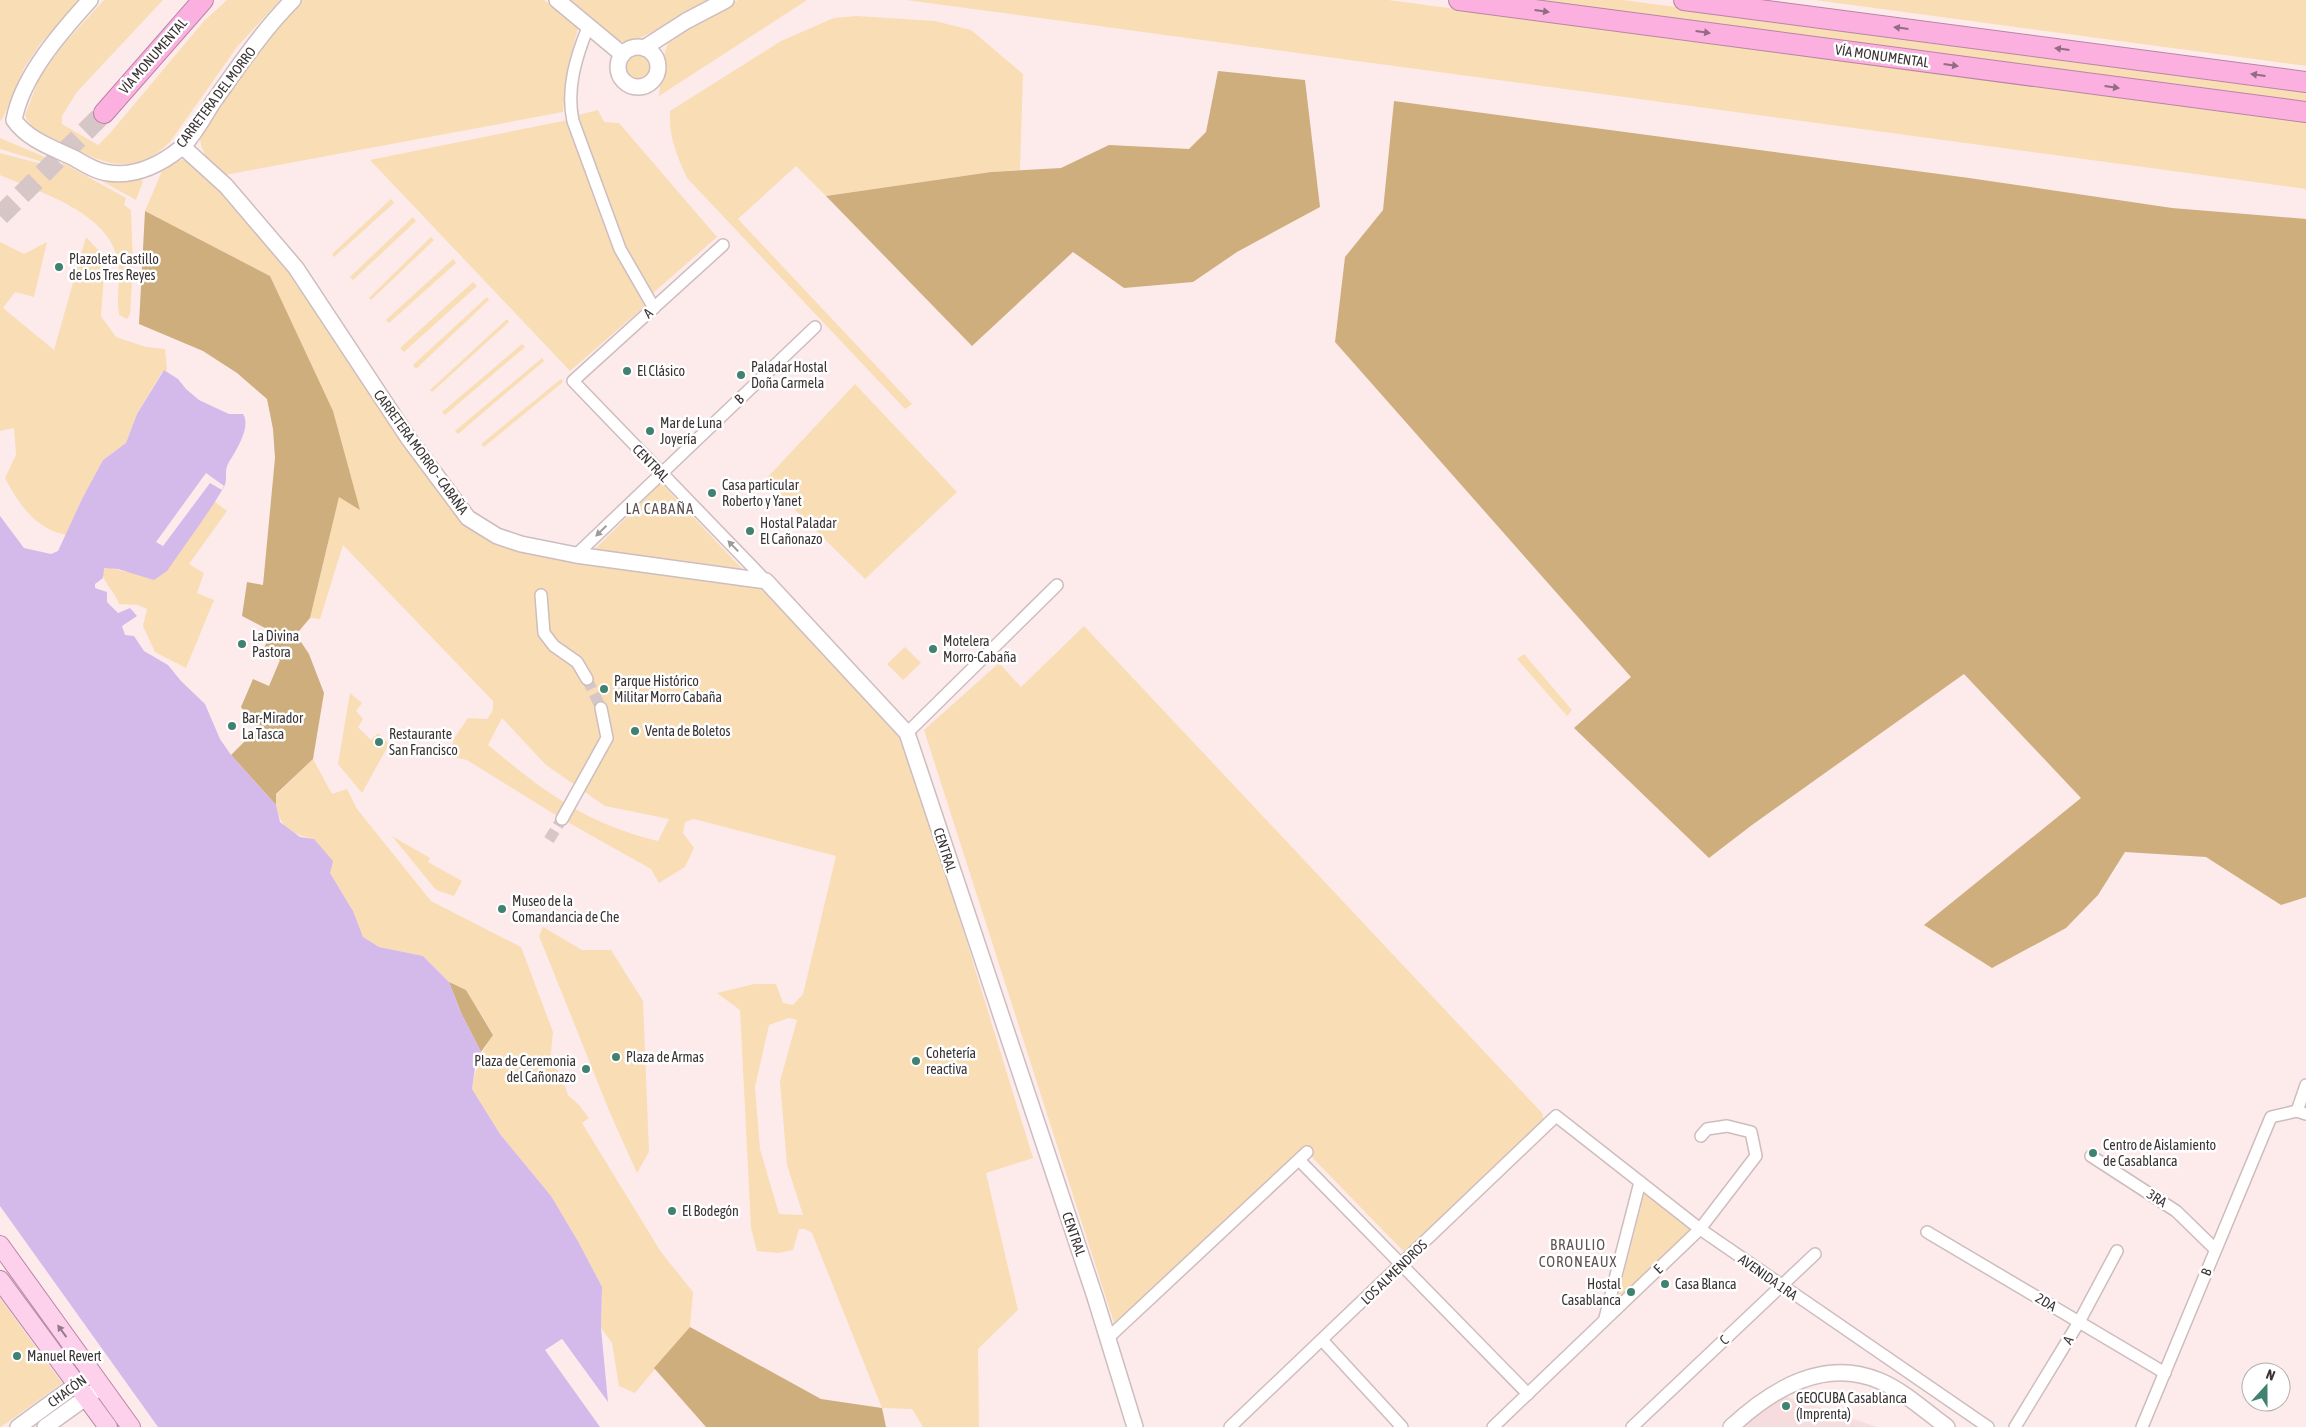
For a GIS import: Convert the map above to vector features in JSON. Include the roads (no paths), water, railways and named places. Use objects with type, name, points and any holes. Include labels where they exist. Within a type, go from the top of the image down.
[{"type":"highway","name":"VÍA MONUMENTAL","points":[[185,0],[99,109],[203,0]]},
{"type":"highway","name":"VÍA MONUMENTAL","points":[[1459,0],[2306,112]]},
{"type":"highway","points":[[1684,0],[2306,82]]},
{"type":"main road","points":[[0,1245],[131,1427]]},
{"type":"main road","points":[[0,1280],[108,1427]]},
{"type":"street","name":"CARRETERA DEL MORRO","points":[[90,0],[46,54],[23,91],[16,108],[14,120],[19,127],[36,140],[108,174],[127,174],[145,169],[155,165],[183,146],[241,63],[279,14],[294,0]]},
{"type":"street","points":[[556,0],[622,54]]},
{"type":"street","points":[[644,48],[654,56],[658,68],[654,80],[643,87],[631,86],[621,79],[617,67],[622,54],[632,48],[644,48],[686,21],[726,0]]},
{"type":"street","points":[[588,27],[570,89],[570,106],[573,121],[620,249],[654,308]]},
{"type":"street","name":"CARRETERA MORRO - CABAÑA","points":[[183,146],[226,186],[296,268],[408,439],[468,518],[497,536],[521,544],[576,555],[766,582]]},
{"type":"street","name":"A","points":[[573,381],[723,245]]},
{"type":"street","name":"B","points":[[576,555],[811,330]]},
{"type":"street","name":"CENTRAL","points":[[573,381],[766,582],[907,733],[1108,1338],[1135,1427]]},
{"type":"street","points":[[907,733],[1057,585]]},
{"type":"street","points":[[541,595],[544,633],[554,646],[582,668],[587,680]]},
{"type":"street","points":[[562,819],[607,738],[600,708]]},
{"type":"street","points":[[2302,1113],[2306,1085]]},
{"type":"street","name":"B","points":[[2142,1427],[2271,1117],[2302,1113]]},
{"type":"street","name":"AVENIDA 1RA","points":[[1556,1116],[1700,1229],[1988,1427]]},
{"type":"street","name":"LOS ALMENDROS","points":[[1230,1427],[1556,1116]]},
{"type":"street","name":"E","points":[[1493,1427],[1700,1229],[1756,1156],[1750,1132],[1727,1126],[1707,1129],[1702,1136]]},
{"type":"street","points":[[1108,1338],[1303,1156],[1401,1265],[1528,1394]]},
{"type":"street","name":"3RA","points":[[2091,1156],[2176,1211],[2215,1249]]},
{"type":"street","points":[[1604,1320],[1640,1182]]},
{"type":"street","name":"2DA","points":[[1927,1232],[2164,1373]]},
{"type":"street","name":"A","points":[[2015,1427],[2079,1322],[2117,1251]]},
{"type":"street","name":"C","points":[[1632,1427],[1816,1254]]},
{"type":"street","points":[[1322,1340],[1402,1427]]},
{"type":"street","points":[[1880,1381],[1895,1364]]},
{"type":"street","points":[[1731,1427],[1789,1384],[1818,1375],[1847,1372],[1880,1381],[1947,1427]]},
{"type":"street","name":"CHACÓN","points":[[18,1427],[82,1391],[97,1380]]},
{"type":"street","name":"CHACÓN","points":[[45,1427],[82,1391]]},
{"type":"tunnel","points":[[0,216],[104,113]]},
{"type":"tunnel","points":[[587,679],[601,708]]},
{"type":"tunnel","points":[[549,840],[562,819]]},
{"type":"place","name":"Plazoleta Castillo de Los Tres Reyes","points":[[59,267]]},
{"type":"place","name":"El Clásico","points":[[627,371]]},
{"type":"place","name":"Paladar Hostal Doña Carmela","points":[[741,375]]},
{"type":"place","name":"Mar de Luna Joyería","points":[[650,431]]},
{"type":"place","name":"Casa particular Roberto y Yanet","points":[[712,493]]},
{"type":"place","name":"Hostal Paladar El Cañonazo","points":[[750,531]]},
{"type":"place","name":"La Divina Pastora","points":[[242,644]]},
{"type":"place","name":"Motelera Morro-Cabaña","points":[[933,649]]},
{"type":"place","name":"Parque Histórico Militar Morro Cabaña","points":[[604,689]]},
{"type":"place","name":"Bar-Mirador La Tasca","points":[[232,726]]},
{"type":"place","name":"Venta de Boletos","points":[[635,731]]},
{"type":"place","name":"Restaurante San Francisco","points":[[379,742]]},
{"type":"place","name":"Museo de la Comandancia de Che","points":[[502,909]]},
{"type":"place","name":"Plaza de Armas","points":[[616,1057]]},
{"type":"place","name":"Cohetería reactiva","points":[[916,1061]]},
{"type":"place","name":"Plaza de Ceremonia del Cañonazo","points":[[586,1069]]},
{"type":"place","name":"Centro de Aislamiento de Casablanca","points":[[2093,1153]]},
{"type":"place","name":"El Bodegón","points":[[672,1211]]},
{"type":"place","name":"Casa Blanca","points":[[1665,1284]]},
{"type":"place","name":"Hostal Casablanca","points":[[1631,1292]]},
{"type":"place","name":"Manuel Revert","points":[[17,1356]]},
{"type":"place","name":"GEOCUBA Casablanca (Imprenta)","points":[[1786,1406]]},
{"type":"district","name":"LA CABAÑA","points":[[660,509]]},
{"type":"district","name":"BRAULIO CORONEAUX","points":[[1578,1254]]}]
